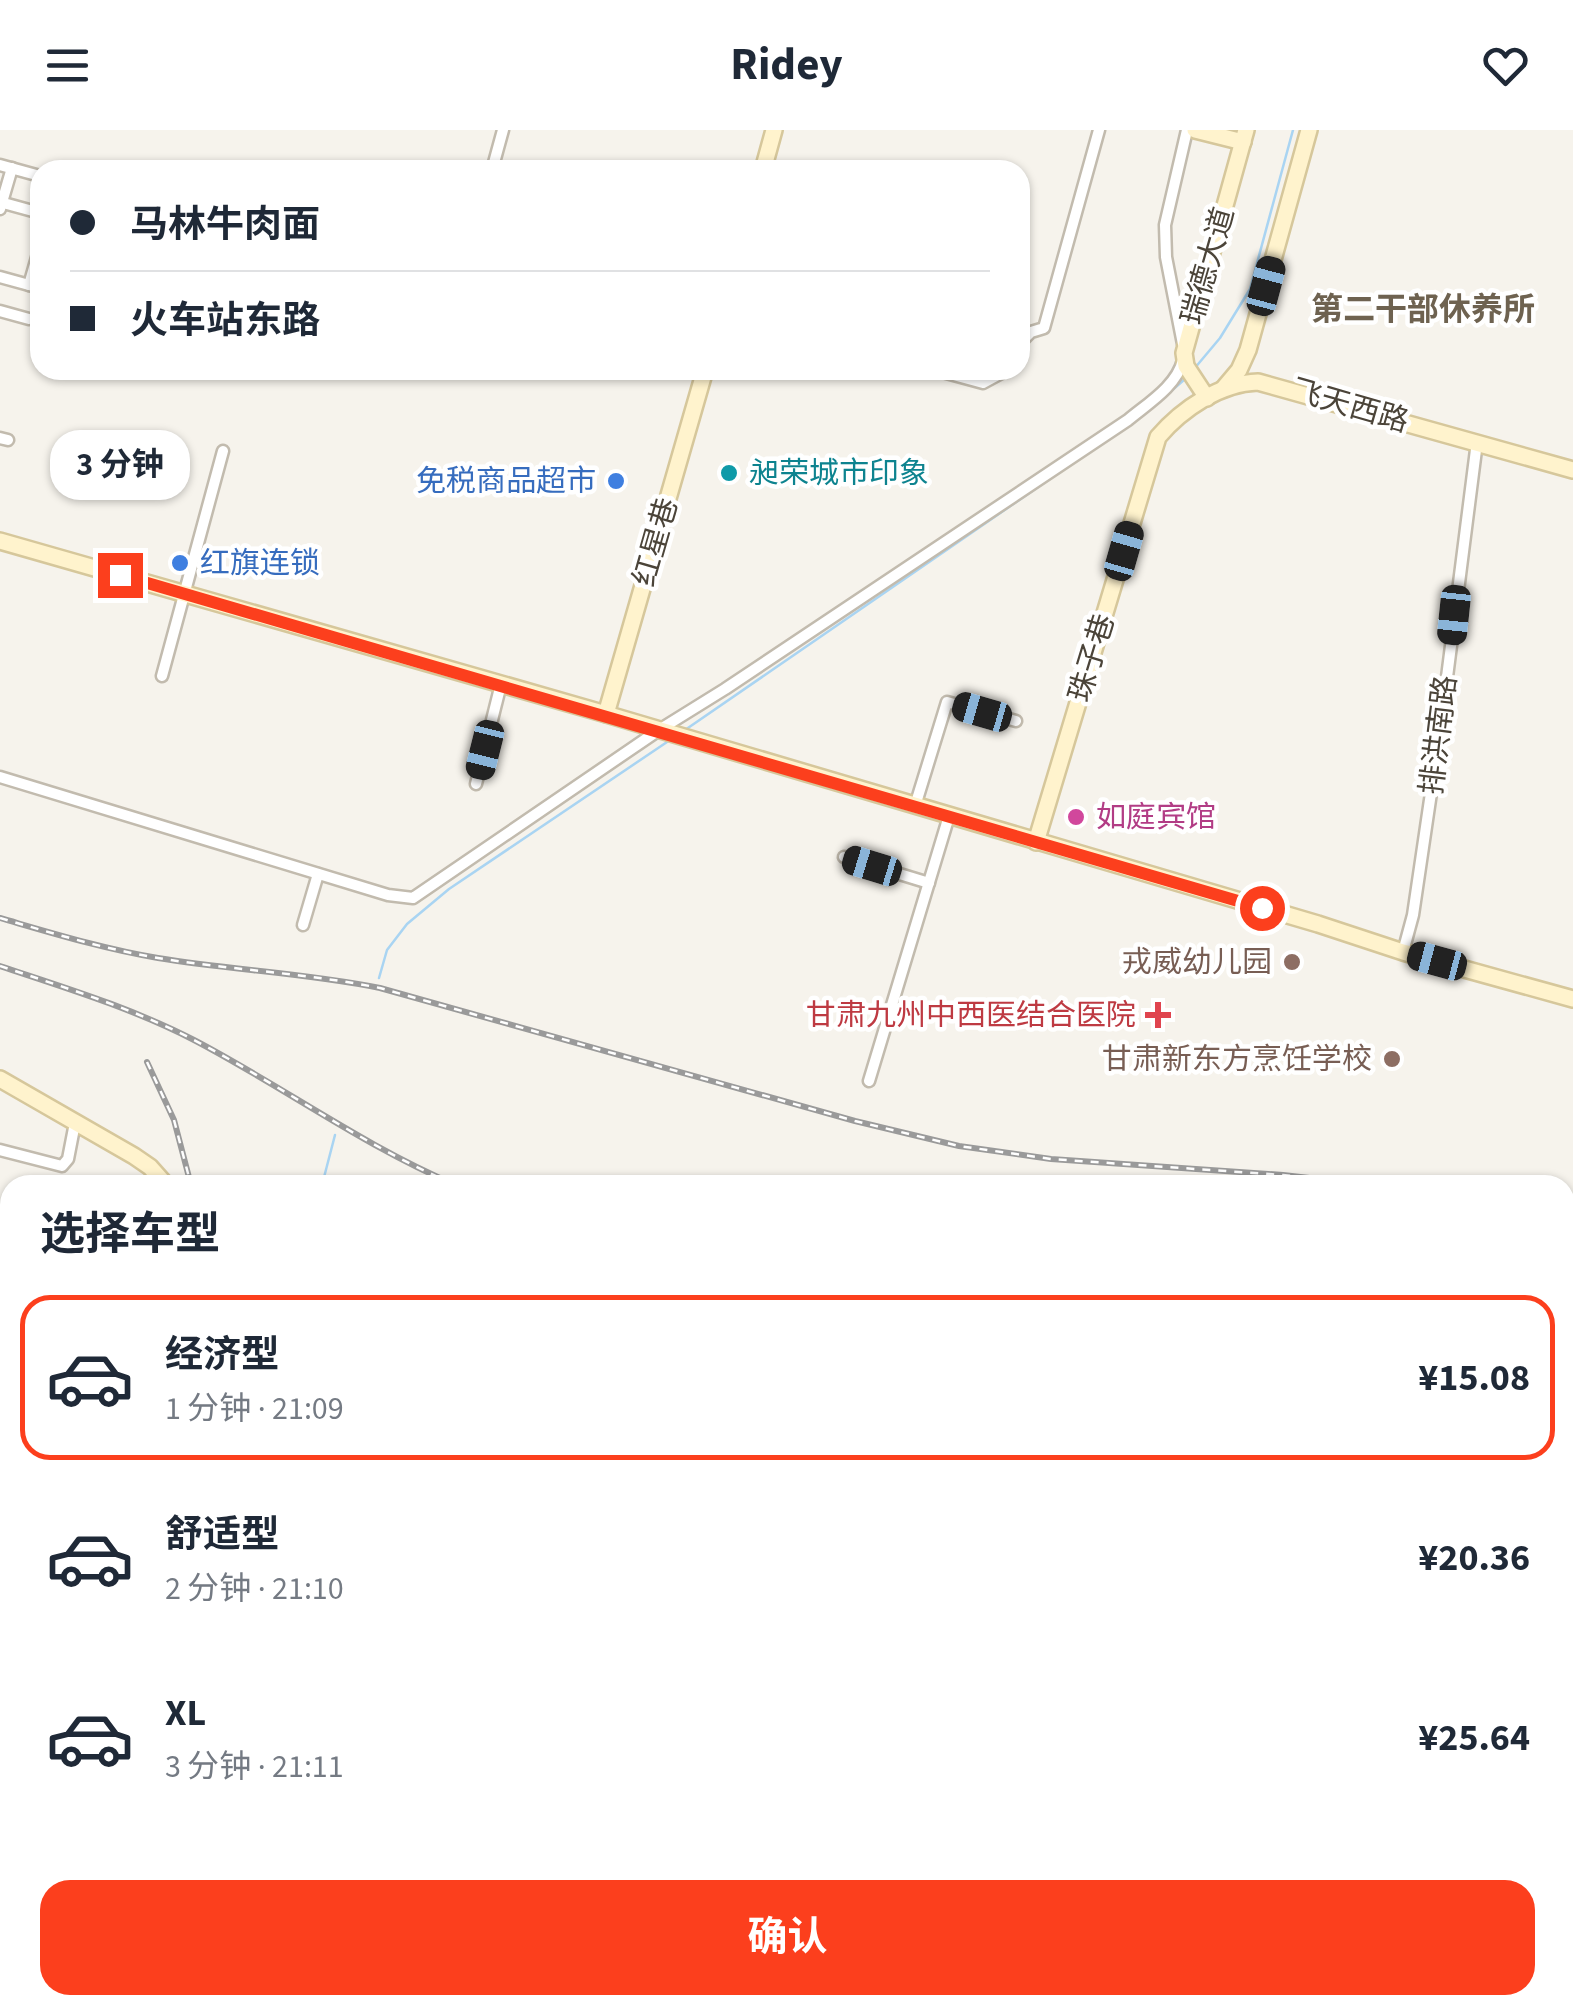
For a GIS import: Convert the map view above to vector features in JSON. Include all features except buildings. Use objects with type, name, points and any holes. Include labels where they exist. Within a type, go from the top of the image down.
[{"type":"main road","points":[[766,160],[774,130]]},
{"type":"main road","points":[[1195,130],[1244,136]]},
{"type":"main road","name":"瑞德大道","points":[[1223,389],[1239,370],[1248,350],[1309,130]]},
{"type":"main road","name":"瑞德大道","points":[[1188,366],[1244,136]]},
{"type":"main road","points":[[1188,366],[1206,398]]},
{"type":"main road","name":"红星巷","points":[[606,714],[703,380]]},
{"type":"main road","name":"飞天西路","points":[[1223,389],[1258,382],[1477,442]]},
{"type":"main road","name":"珠子巷","points":[[1036,842],[1158,437],[1170,423],[1223,389]]},
{"type":"main road","points":[[1477,442],[1573,470]]},
{"type":"main road","points":[[0,541],[606,714],[1573,999]]},
{"type":"main road","points":[[0,1079],[142,1162],[156,1175]]},
{"type":"street","points":[[495,160],[504,130]]},
{"type":"street","points":[[1030,334],[1044,328],[1099,130]]},
{"type":"street","points":[[0,778],[403,898],[420,895],[1128,420],[1170,384],[1188,366],[1166,257],[1165,225],[1187,130]]},
{"type":"street","points":[[30,173],[6,166],[1,204],[30,211]]},
{"type":"street","points":[[0,277],[30,285]]},
{"type":"street","points":[[0,311],[29,319]]},
{"type":"street","name":"排洪南路","points":[[1403,952],[1423,852],[1477,442]]},
{"type":"street","points":[[162,676],[223,451]]},
{"type":"street","points":[[476,784],[501,684]]},
{"type":"street","points":[[915,806],[947,702],[1016,721]]},
{"type":"street","points":[[869,1081],[950,816]]},
{"type":"street","points":[[844,858],[929,883]]},
{"type":"street","points":[[302,925],[318,874]]},
{"type":"street","points":[[0,1150],[62,1166],[68,1159],[75,1123]]},
{"type":"waterway","points":[[1194,369],[1220,338],[1250,289],[1293,130]]},
{"type":"waterway","points":[[1154,406],[1185,379]]},
{"type":"waterway","points":[[685,730],[1070,465]]},
{"type":"waterway","points":[[379,978],[387,950],[407,924],[449,889],[670,740]]},
{"type":"waterway","points":[[325,1175],[335,1135]]},
{"type":"railway","points":[[0,918],[138,954],[380,988],[855,1121],[959,1146],[1051,1159],[1283,1175]]},
{"type":"railway","points":[[0,966],[171,1029],[435,1175]]},
{"type":"railway","points":[[147,1062],[174,1120],[188,1175]]},
{"type":"place","name":"昶荣城市印象","points":[[729,473]]},
{"type":"place","name":"免税商品超市","points":[[616,481]]},
{"type":"place","name":"红旗连锁","points":[[180,563]]},
{"type":"place","name":"如庭宾馆","points":[[1076,817]]},
{"type":"place","name":"戎威幼儿园","points":[[1292,962]]},
{"type":"place","name":"甘肃九州中西医结合医院","points":[[1158,1015]]},
{"type":"place","name":"甘肃新东方烹饪学校","points":[[1392,1059]]},
{"type":"district","name":"第二干部休养所","points":[[1423,310]]},
{"type":"route","points":[[120,575],[1262,908]]}]
